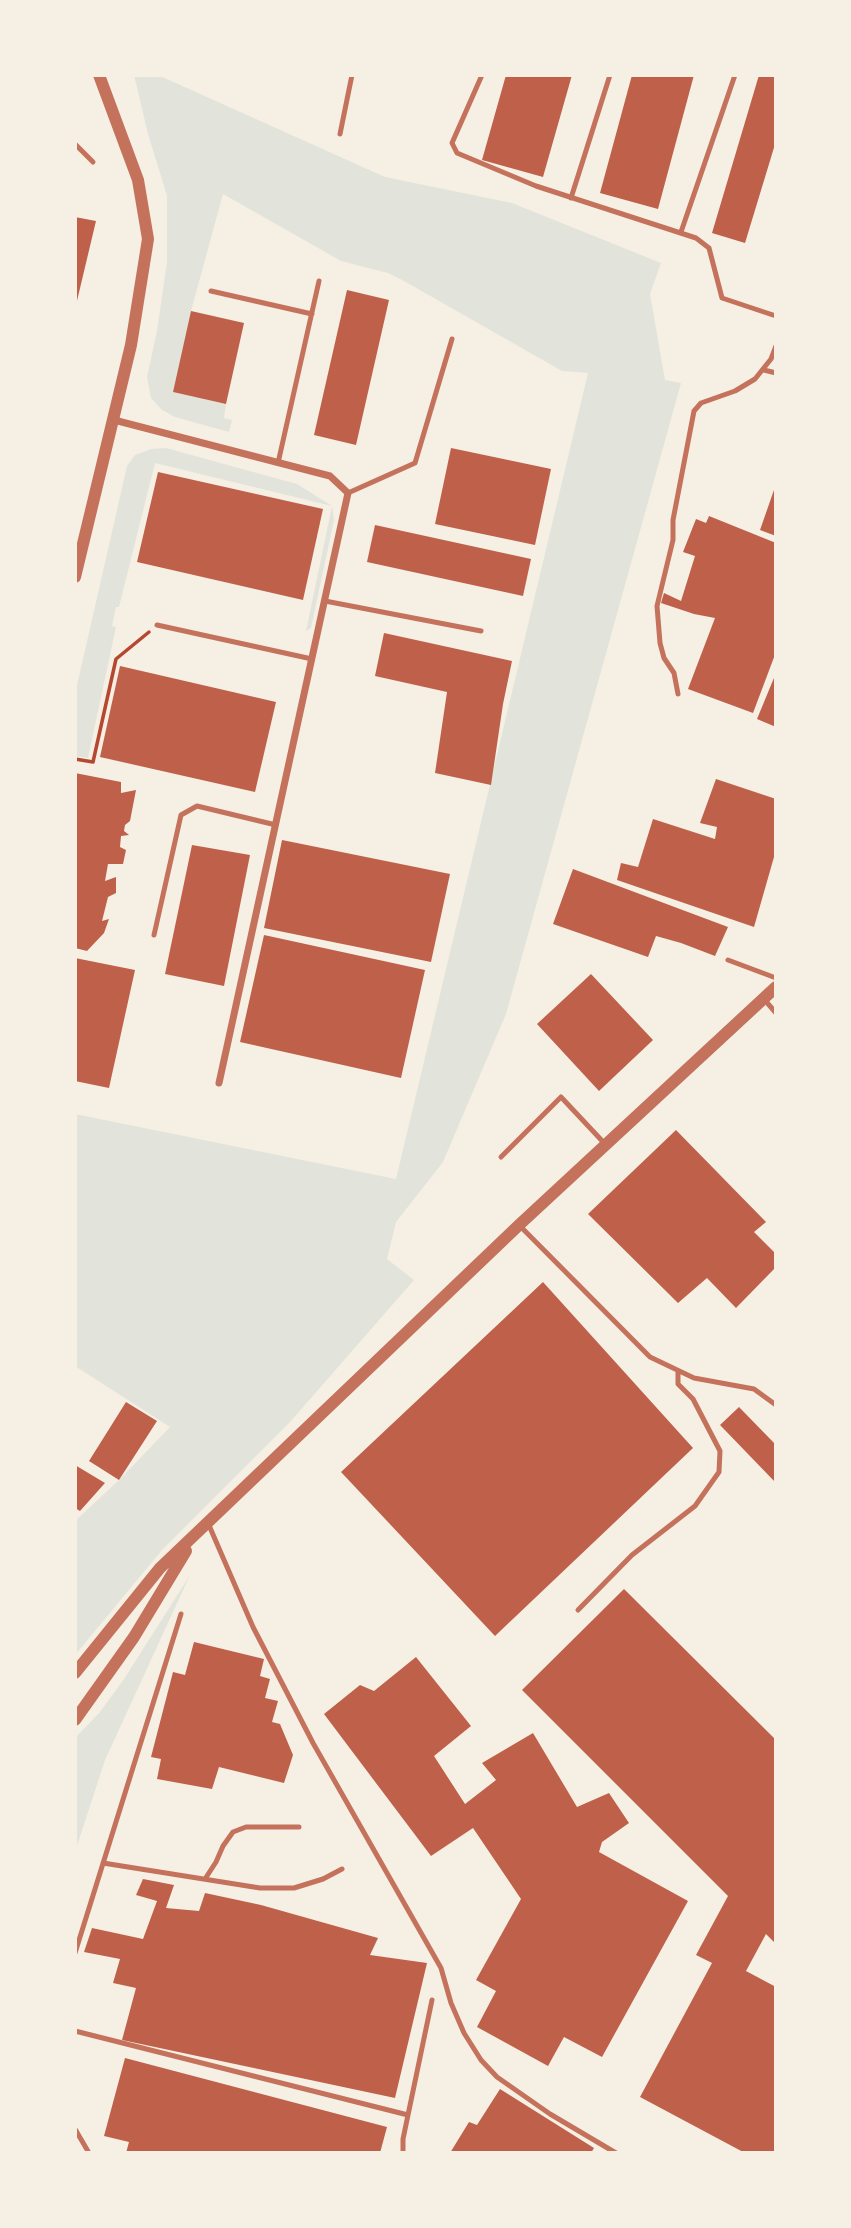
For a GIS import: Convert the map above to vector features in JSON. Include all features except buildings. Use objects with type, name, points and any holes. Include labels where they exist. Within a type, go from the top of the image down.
[{"type":"street","points":[[75,577],[131,345],[148,239],[138,180],[99,75]]},
{"type":"street","points":[[114,420],[330,476],[348,493],[219,1083]]},
{"type":"street","points":[[75,1673],[160,1568],[519,1225],[776,987]]},
{"type":"street","points":[[75,1720],[134,1637],[193,1539]]},
{"type":"lane","points":[[340,134],[352,75]]},
{"type":"lane","points":[[482,75],[452,143],[457,153],[536,187],[696,238],[709,248],[722,298],[776,316]]},
{"type":"lane","points":[[571,198],[611,75]]},
{"type":"lane","points":[[681,232],[735,75]]},
{"type":"lane","points":[[75,144],[93,163]]},
{"type":"lane","points":[[278,463],[319,281]]},
{"type":"lane","points":[[211,291],[312,314]]},
{"type":"lane","points":[[348,493],[415,463],[452,339]]},
{"type":"lane","points":[[678,694],[674,673],[664,658],[660,643],[657,606],[673,540],[673,520],[694,411],[701,403],[734,391],[755,379],[764,370],[776,346]]},
{"type":"lane","points":[[764,370],[776,373]]},
{"type":"lane","points":[[325,601],[481,631]]},
{"type":"lane","points":[[156,625],[312,659]]},
{"type":"lane","points":[[154,935],[181,815],[197,806],[276,825]]},
{"type":"lane","points":[[728,960],[776,978]]},
{"type":"lane","points":[[763,998],[776,1013]]},
{"type":"lane","points":[[501,1157],[561,1097],[606,1145]]},
{"type":"lane","points":[[519,1225],[650,1357],[694,1378],[754,1389],[776,1405]]},
{"type":"lane","points":[[579,1610],[632,1555],[695,1506],[719,1472],[720,1451],[693,1399],[678,1384],[678,1371]]},
{"type":"lane","points":[[208,1523],[253,1627],[313,1743],[441,1968],[451,2003],[464,2033],[481,2060],[497,2077],[550,2114],[616,2153]]},
{"type":"lane","points":[[75,1952],[181,1614]]},
{"type":"lane","points":[[205,1879],[233,1832],[246,1826],[299,1827]]},
{"type":"lane","points":[[103,1863],[260,1888],[294,1888],[323,1879],[342,1869]]},
{"type":"lane","points":[[403,2153],[408,2115],[432,2000]]},
{"type":"lane","points":[[75,2031],[408,2115]]},
{"type":"lane","points":[[75,2129],[89,2153]]},
{"type":"path","points":[[75,759],[93,762],[116,659],[156,625]]},
{"type":"shaded area","points":[[134,75],[158,75],[385,177],[512,203],[661,263],[650,294],[665,380],[681,383],[506,1014],[443,1162],[396,1222],[387,1259],[414,1280],[291,1421],[162,1550],[75,1655],[75,1521],[170,1427],[75,1366],[75,1114],[396,1179],[588,373],[562,371],[404,281],[388,273],[341,261],[223,194],[191,311],[173,392],[226,404],[224,418],[232,420],[229,432],[175,417],[162,410],[151,398],[147,377],[167,262],[167,196]]},
{"type":"shaded area","points":[[166,448],[297,484],[332,506],[155,463],[119,607],[116,607],[112,626],[116,627],[88,758],[75,756],[75,694],[127,466],[135,455],[151,449]]},
{"type":"shaded area","points":[[332,506],[334,520],[311,628],[306,631]]},
{"type":"shaded area","points":[[190,1575],[105,1760],[75,1852],[75,1738],[100,1712],[124,1679]]}]
